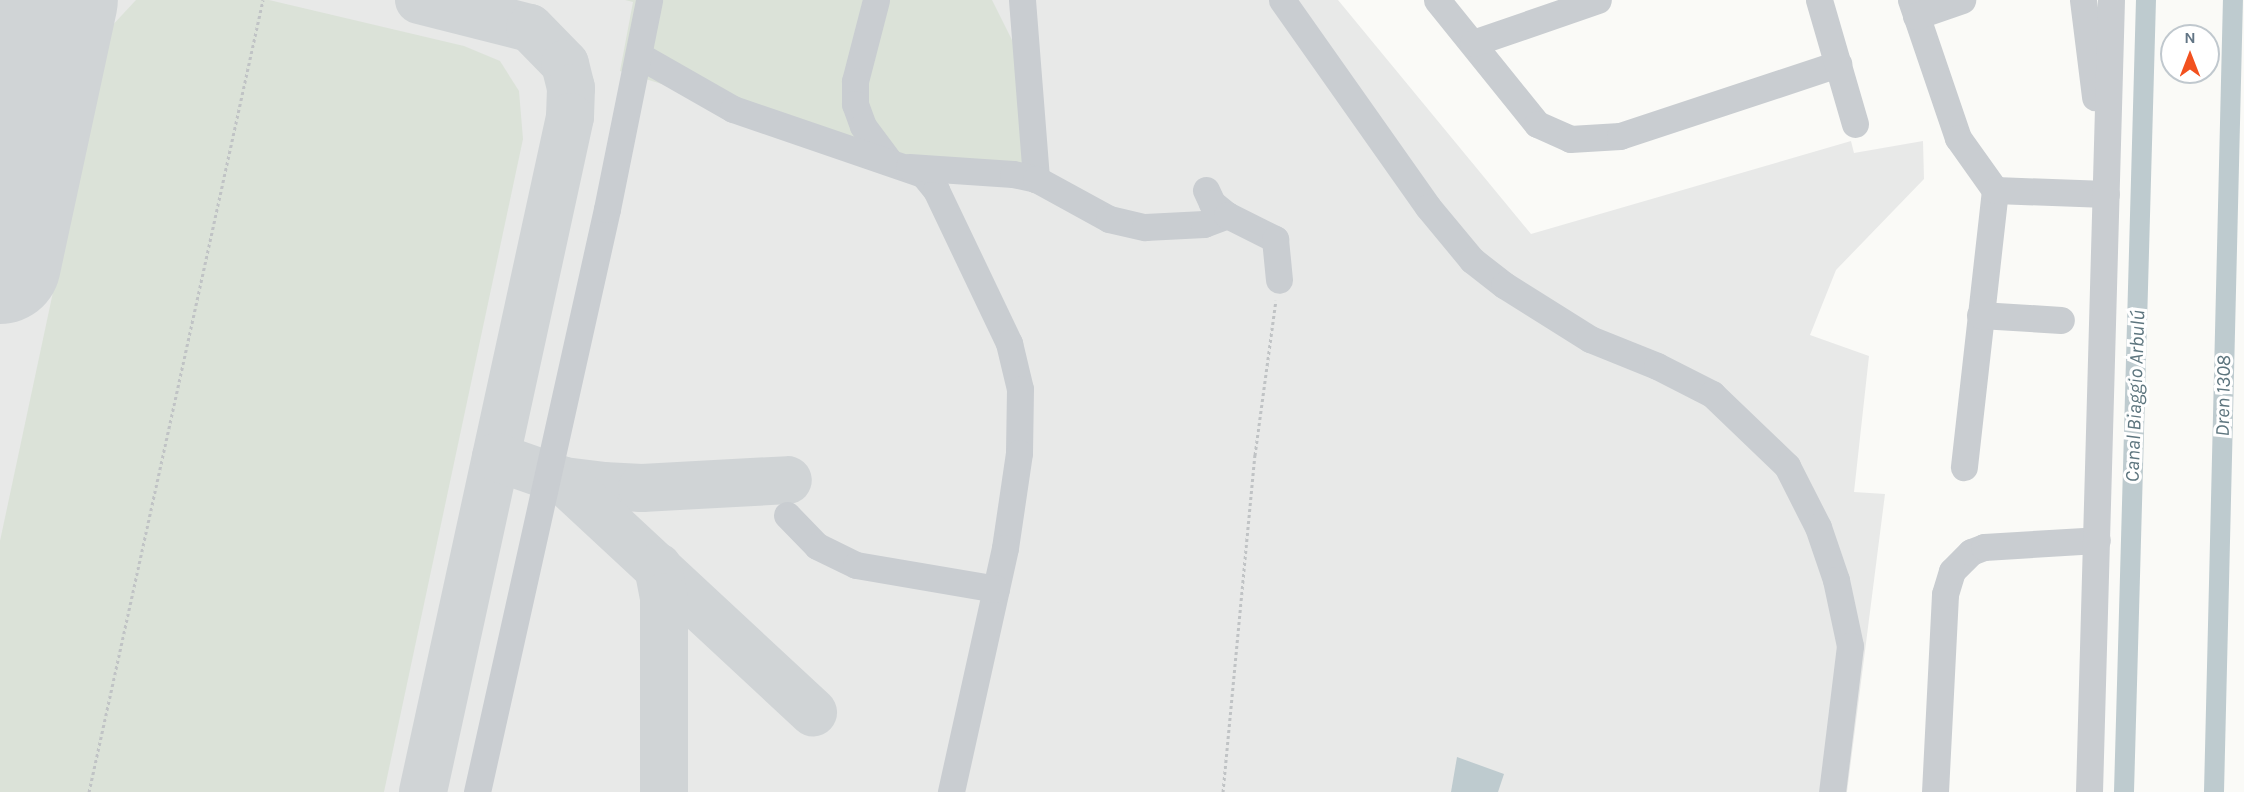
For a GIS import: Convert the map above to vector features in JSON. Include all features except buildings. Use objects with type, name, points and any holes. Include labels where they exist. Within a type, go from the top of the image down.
[{"type":"street","points":[[477,792],[640,56],[649,0]]},
{"type":"street","points":[[876,0],[855,81],[855,105],[863,126],[899,164],[1012,174],[1036,179],[1109,219],[1145,227],[1204,224],[1227,215]]},
{"type":"street","points":[[1022,0],[1036,179]]},
{"type":"street","points":[[1282,0],[1428,207],[1472,260],[1504,285],[1590,339],[1657,366],[1712,394],[1787,466],[1818,527],[1836,580],[1850,646],[1832,792]]},
{"type":"street","points":[[1437,0],[1537,124],[1570,139],[1620,136],[1838,64]]},
{"type":"street","points":[[1473,43],[1554,6],[1598,0]]},
{"type":"street","points":[[1819,0],[1855,124]]},
{"type":"street","points":[[1962,0],[1913,8],[1958,138],[1995,190],[1964,467]]},
{"type":"street","points":[[2083,0],[2106,182]]},
{"type":"street","points":[[2089,792],[2111,0]]},
{"type":"street","points":[[640,56],[733,109],[801,135],[899,164],[923,174],[936,190],[1016,366],[1020,389],[1019,453],[996,588],[951,792]]},
{"type":"street","points":[[1995,190],[2106,182]]},
{"type":"street","points":[[1206,190],[1212,203],[1227,215],[1275,239],[1279,280]]},
{"type":"street","points":[[1980,315],[2061,320]]},
{"type":"street","points":[[787,515],[817,546],[856,565],[996,588]]},
{"type":"street","points":[[1935,792],[1945,594],[1952,571],[1971,552],[1984,547],[2097,540]]},
{"type":"path","points":[[89,792],[263,0]]},
{"type":"path","points":[[1223,792],[1255,455],[1279,280]]},
{"type":"shaded area","points":[[0,0],[1338,0],[1531,234],[1851,141],[1854,153],[1923,141],[1924,179],[1836,270],[1810,335],[1869,356],[1854,492],[1885,494],[1847,792],[0,792]]},
{"type":"shaded area","points":[[136,0],[269,0],[464,46],[500,61],[519,91],[523,139],[384,792],[0,792],[0,541],[109,29]]},
{"type":"shaded area","points":[[625,0],[992,0],[1027,70],[1034,171],[915,163],[620,71],[633,2]]},
{"type":"shaded area","points":[[1457,757],[1504,774],[1498,792],[1451,792]]},
{"type":"waterway","name":"Canal Biaggio Arbulú","points":[[2124,792],[2146,0]]},
{"type":"waterway","name":"Dren 1308","points":[[2214,792],[2233,0]]},
{"type":"taxiway","points":[[419,0],[530,28],[565,64],[571,88],[570,117],[423,792]]},
{"type":"taxiway","points":[[496,457],[564,481],[603,486],[642,488],[788,480]]},
{"type":"taxiway","points":[[564,481],[813,712]]},
{"type":"taxiway","points":[[658,567],[664,597],[664,792]]},
{"type":"runway","points":[[0,263],[57,0]]}]
